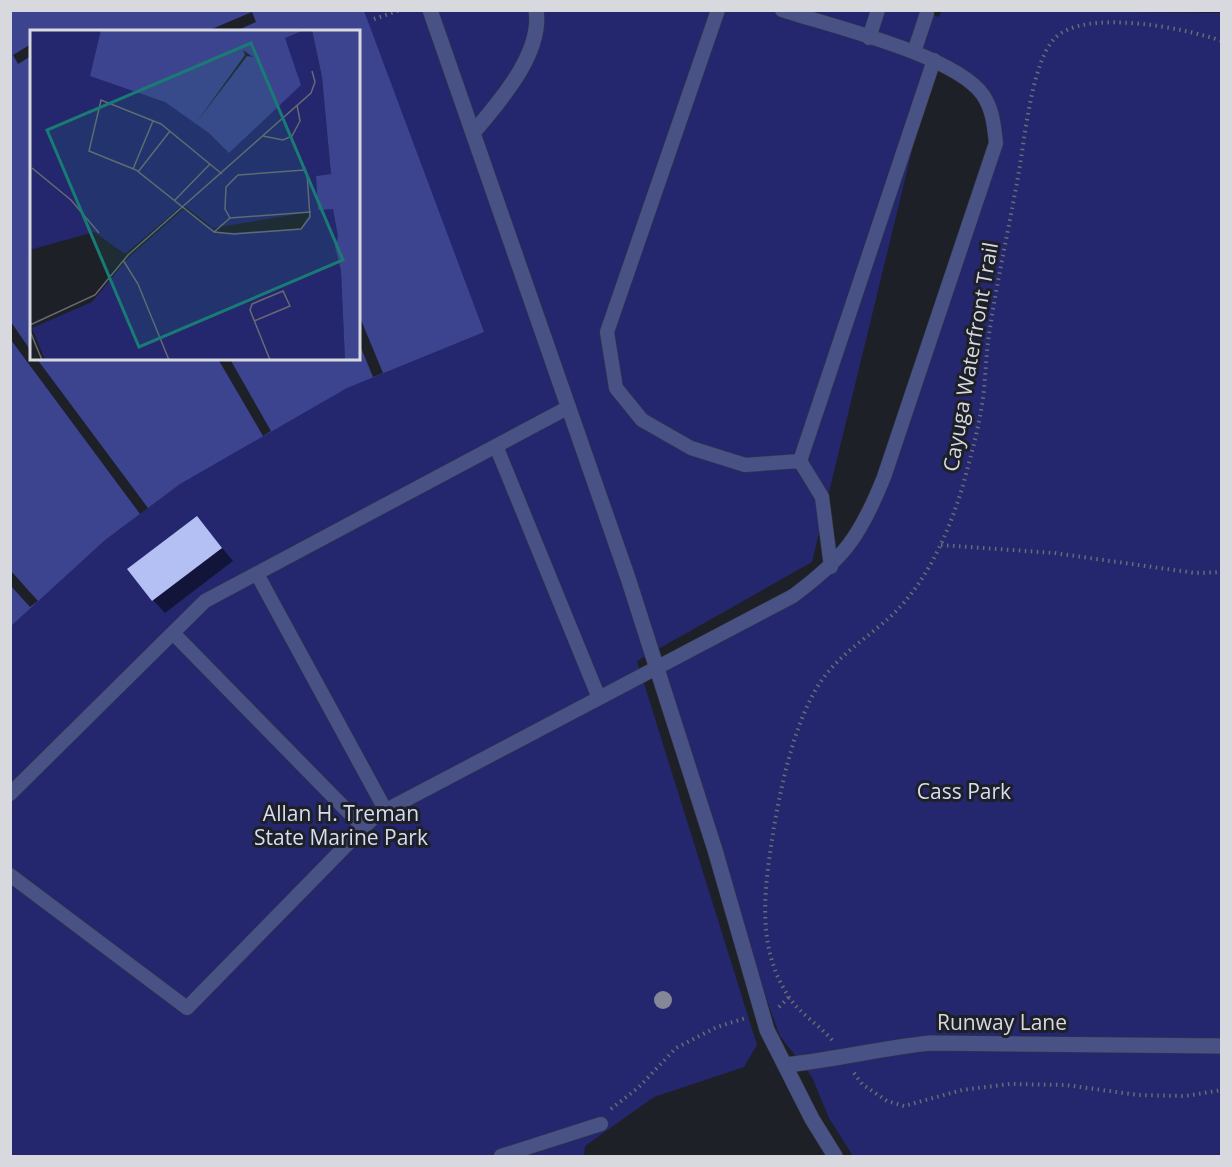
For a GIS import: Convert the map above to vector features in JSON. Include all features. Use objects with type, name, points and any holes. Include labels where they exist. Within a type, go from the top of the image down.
[{"type":"street","points":[[430,10],[658,668],[762,1014],[785,1065],[835,1156]]},
{"type":"street","points":[[473,133],[509,90],[532,45],[536,10]]},
{"type":"street","name":"Runway Lane","points":[[785,1065],[890,1047],[930,1043],[1221,1046]]},
{"type":"lane","points":[[718,10],[607,332],[616,388],[642,420],[691,448],[745,465],[800,461]]},
{"type":"lane","points":[[10,876],[188,1008],[375,816],[793,596],[831,567],[847,549],[873,504],[996,143],[991,110],[982,94],[958,71],[914,52],[869,38],[826,17],[782,10]]},
{"type":"lane","points":[[869,38],[878,10]]},
{"type":"lane","points":[[914,52],[927,13]]},
{"type":"lane","points":[[800,461],[934,60]]},
{"type":"lane","points":[[10,794],[205,601],[569,407]]},
{"type":"lane","points":[[496,446],[599,698]]},
{"type":"lane","points":[[800,461],[822,496],[831,567]]},
{"type":"lane","points":[[257,574],[386,811]]},
{"type":"lane","points":[[173,633],[364,828]]},
{"type":"lane","points":[[501,1156],[601,1124]]},
{"type":"path","points":[[374,19],[400,10]]},
{"type":"path","name":"Cayuga Waterfront Trail","points":[[1221,41],[1108,21],[1079,24],[1058,35],[1047,48],[1030,104],[990,329],[982,400],[974,443],[962,487],[941,545],[914,590],[893,614],[824,677],[808,707],[793,745],[775,824],[765,896],[765,936],[777,972],[789,997],[799,1010],[823,1030],[844,1056],[862,1084],[887,1101],[904,1106],[962,1090],[1010,1084],[1066,1084],[1138,1095],[1174,1096],[1221,1090]]},
{"type":"path","points":[[941,545],[1054,553],[1195,573],[1221,572]]},
{"type":"path","points":[[601,1124],[607,1112],[639,1087],[676,1048],[717,1027],[748,1018]]},
{"type":"green space","name":"Allan H. Treman State Marine Park","points":[[920,10],[939,17],[942,10],[1221,13],[1221,1156],[853,1156],[829,1118],[812,1077],[780,1036],[723,881],[658,667],[820,576],[852,542],[891,453],[996,143],[982,94],[934,60],[812,562],[637,661],[757,1045],[744,1067],[654,1097],[585,1146],[584,1156],[11,1156],[10,11]]},
{"type":"shaded area","points":[[11,11],[364,11],[484,332],[347,388],[180,484],[105,540],[11,626]]},
{"type":"pier","points":[[252,12],[256,22],[238,30],[209,30]]},
{"type":"pier","points":[[30,45],[30,57],[18,64],[13,55]]},
{"type":"pier","points":[[360,317],[383,373],[373,377],[360,345]]},
{"type":"pier","points":[[11,322],[30,350],[30,360],[38,360],[148,508],[140,514],[11,340]]},
{"type":"pier","points":[[219,360],[231,360],[271,431],[263,436]]},
{"type":"pier","points":[[11,571],[38,601],[30,607],[11,586]]},
{"type":"building","points":[[197,516],[222,548],[152,601],[127,569]]},
{"type":"park label","name":"Cass Park","points":[[964,792]]}]
